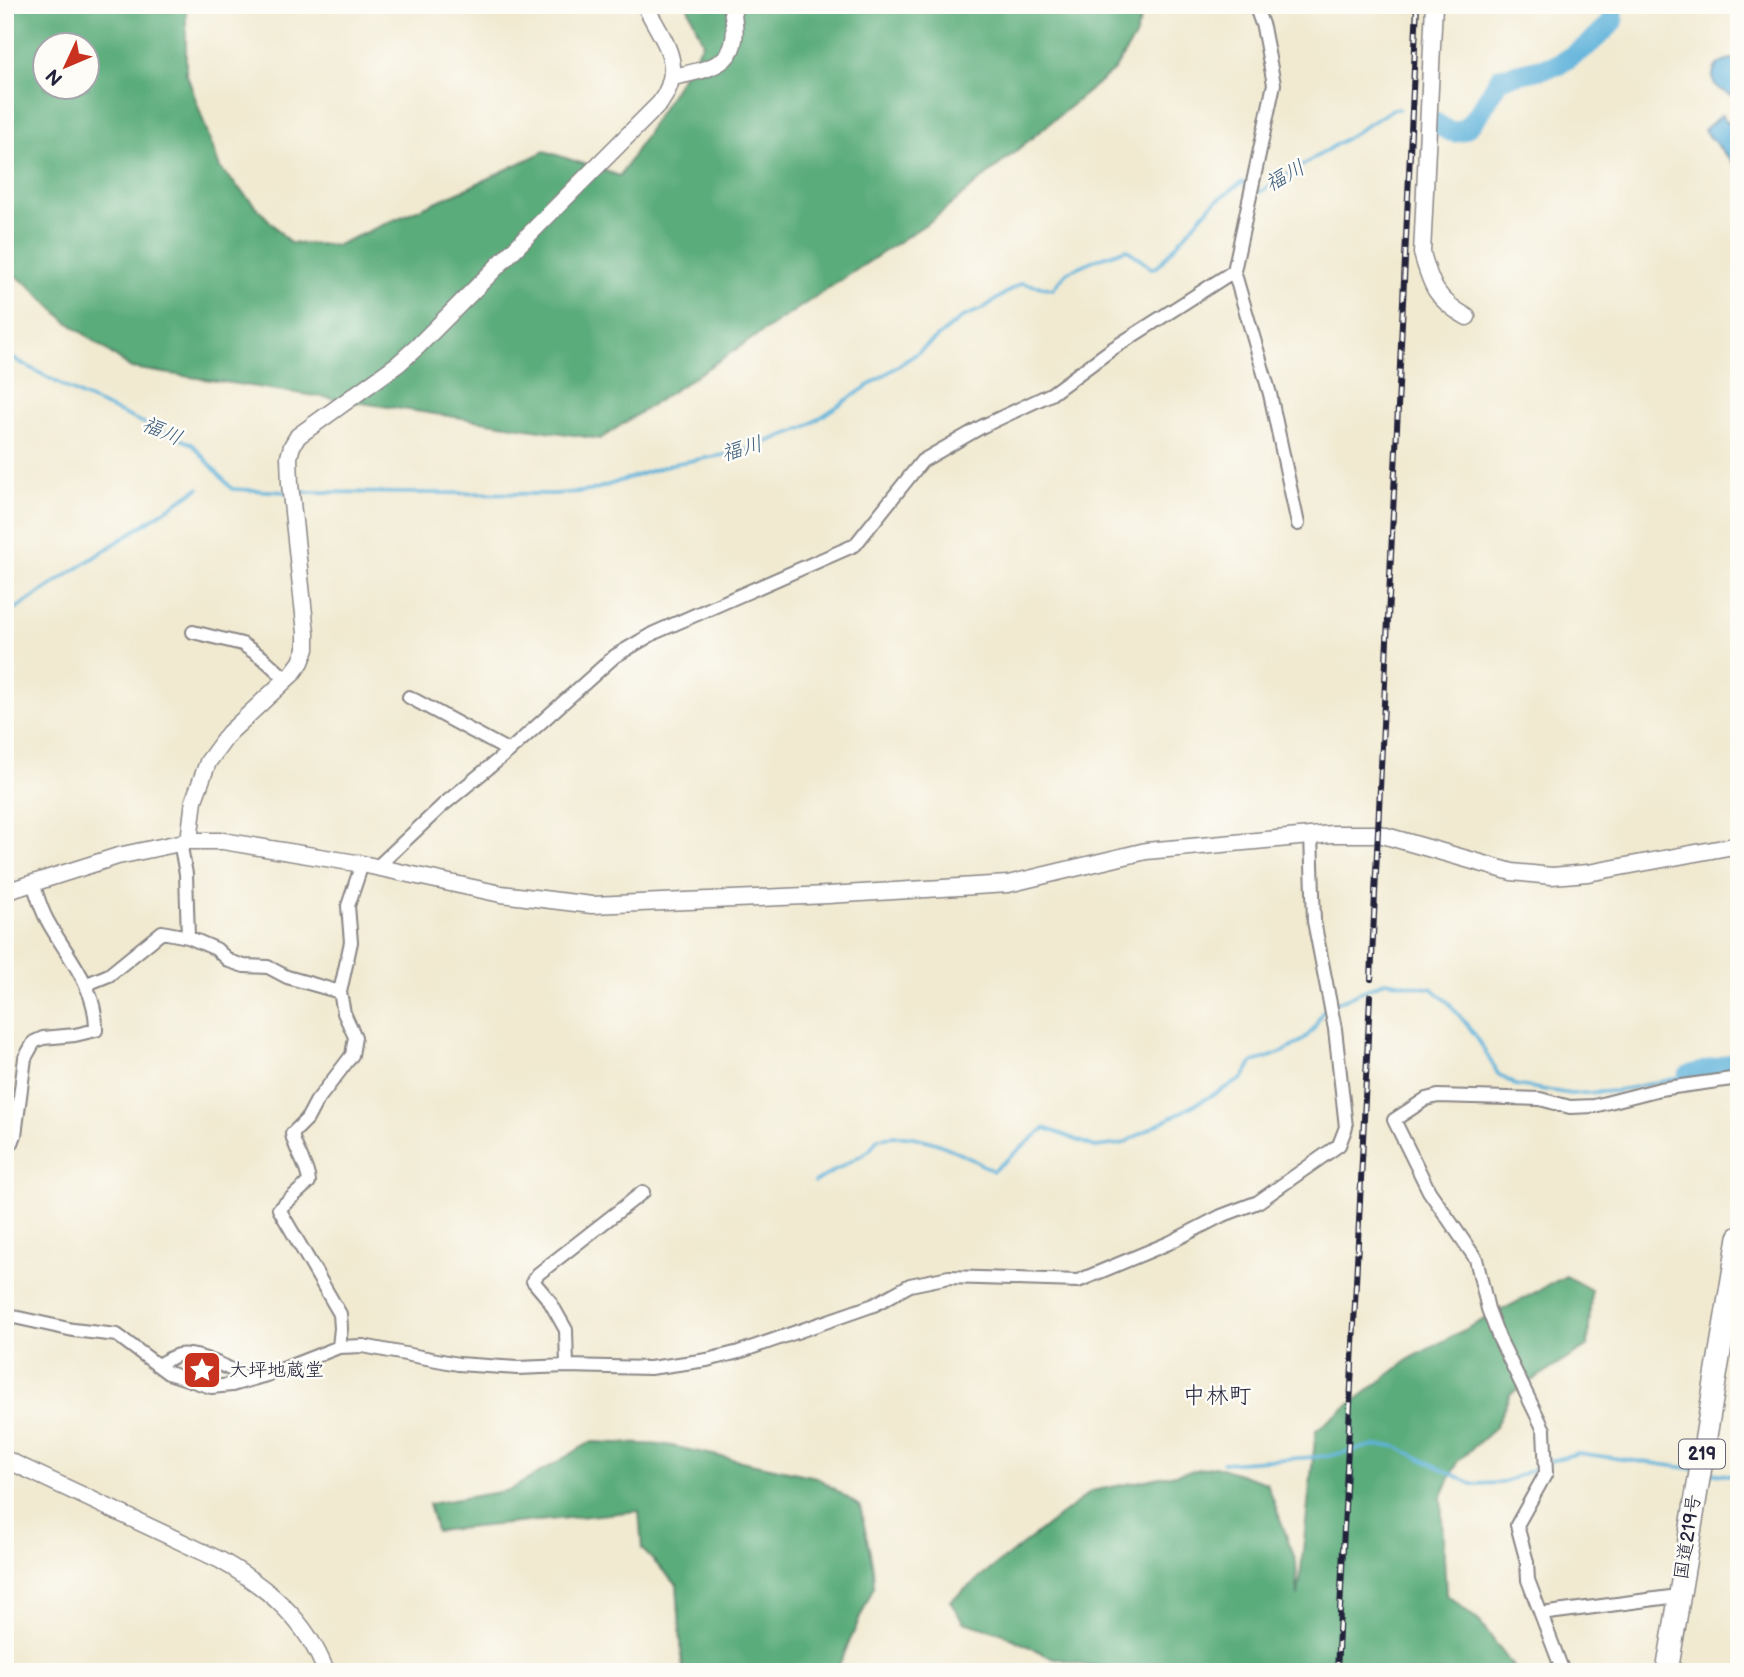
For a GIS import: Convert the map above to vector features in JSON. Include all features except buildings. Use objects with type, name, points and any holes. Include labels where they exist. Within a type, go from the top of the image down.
[{"type":"highway","name":"国道219号","points":[[1667,1672],[1738,1247]]},
{"type":"street","points":[[188,937],[185,841],[194,800],[208,761],[229,733],[301,662],[306,641],[290,484],[289,457],[292,446],[298,436],[398,364],[417,347],[660,103],[669,91],[673,77],[672,61],[645,5]]},
{"type":"street","points":[[673,77],[715,67],[728,55],[734,43],[735,27],[731,5]]},
{"type":"street","points":[[1255,5],[1264,27],[1274,84],[1234,271],[1270,394],[1298,524]]},
{"type":"street","points":[[1434,5],[1422,253],[1430,282],[1439,296],[1449,307],[1467,317]]},
{"type":"street","points":[[339,1347],[341,1328],[337,1307],[279,1209],[309,1182],[309,1173],[294,1145],[292,1135],[307,1119],[316,1102],[352,1055],[355,1037],[344,1013],[340,992],[351,942],[348,906],[369,866],[509,751],[615,656],[654,634],[855,545],[922,461],[983,426],[1051,394],[1112,349],[1234,271]]},
{"type":"street","points":[[193,632],[242,644],[263,658],[286,679]]},
{"type":"street","points":[[410,697],[509,751]]},
{"type":"street","points":[[5,892],[118,856],[185,841],[223,841],[369,866],[501,894],[604,905],[1008,884],[1146,851],[1311,836],[1379,834],[1512,872],[1552,876],[1588,873],[1739,845]]},
{"type":"street","points":[[5,1315],[73,1330],[117,1335],[168,1373],[211,1387],[248,1380],[339,1347],[363,1346],[458,1364],[517,1368],[650,1368],[707,1360],[874,1305],[910,1285],[949,1277],[1078,1281],[1258,1202],[1339,1145],[1346,1127],[1335,1029],[1314,921],[1311,836]]},
{"type":"street","points":[[5,1148],[12,1143],[15,1135],[25,1058],[34,1042],[43,1038],[96,1030],[97,1021],[87,984],[45,918],[33,883]]},
{"type":"street","points":[[87,984],[109,975],[162,932],[188,937],[216,949],[229,961],[244,966],[268,967],[288,977],[340,992]]},
{"type":"street","points":[[1563,1672],[1528,1580],[1527,1562],[1517,1525],[1546,1473],[1544,1430],[1499,1338],[1488,1309],[1476,1259],[1429,1191],[1394,1120],[1426,1099],[1438,1096],[1540,1099],[1570,1107],[1594,1106],[1660,1089],[1739,1078]]},
{"type":"street","points":[[568,1366],[566,1330],[549,1300],[533,1281],[538,1274],[643,1192]]},
{"type":"street","points":[[157,1365],[180,1355],[198,1357],[240,1374],[248,1380]]},
{"type":"street","points":[[5,1459],[220,1559],[252,1578],[284,1605],[306,1634],[326,1672]]},
{"type":"street","points":[[1541,1614],[1678,1596]]},
{"type":"green space","points":[[5,5],[186,5],[186,72],[220,168],[290,243],[337,245],[545,151],[620,176],[703,43],[687,5],[1145,5],[1135,37],[1114,70],[935,218],[600,439],[131,368],[65,320],[29,285],[5,269]]},
{"type":"green space","points":[[1566,1276],[1591,1290],[1588,1346],[1510,1394],[1495,1428],[1457,1462],[1441,1498],[1446,1594],[1480,1622],[1517,1672],[1124,1672],[1050,1657],[1001,1633],[963,1622],[950,1601],[1092,1491],[1215,1466],[1267,1483],[1296,1562],[1298,1597],[1316,1430],[1411,1358]]},
{"type":"green space","points":[[591,1442],[667,1445],[816,1477],[860,1506],[873,1567],[874,1586],[837,1670],[683,1672],[677,1585],[642,1549],[639,1511],[436,1531],[429,1504],[510,1490]]},
{"type":"water","points":[[1732,59],[1739,62],[1739,93],[1731,95],[1717,88],[1713,73],[1721,62]]},
{"type":"water","points":[[1721,115],[1739,135],[1739,158],[1733,163],[1704,130]]},
{"type":"waterway","name":"福川","points":[[1435,123],[1452,132],[1462,130],[1475,118],[1500,78],[1558,65],[1587,46],[1613,22],[1613,5]]},
{"type":"waterway","name":"福川","points":[[295,492],[555,494],[590,491],[672,464],[741,452],[806,427],[916,354],[963,317],[982,309],[1021,283],[1053,289],[1067,272],[1127,249],[1151,268],[1157,267],[1211,205],[1242,182],[1260,192],[1393,109],[1399,109]]},
{"type":"waterway","name":"福川","points":[[5,354],[82,396],[192,444],[232,489],[287,492]]},
{"type":"waterway","points":[[5,616],[199,488]]},
{"type":"waterway","points":[[1333,1004],[1386,981],[1433,989],[1449,1003],[1476,1036],[1498,1074],[1515,1085],[1571,1094],[1615,1091],[1688,1076]]},
{"type":"waterway","points":[[815,1182],[870,1150],[878,1138],[905,1136],[940,1144],[993,1171],[1045,1128],[1095,1147],[1122,1144],[1242,1079],[1253,1062],[1293,1047],[1312,1031],[1327,1008]]},
{"type":"waterway","points":[[1688,1076],[1739,1062]]},
{"type":"waterway","points":[[1223,1463],[1329,1456],[1371,1446],[1395,1446],[1472,1484],[1502,1483],[1543,1465]]},
{"type":"waterway","points":[[1550,1461],[1578,1453],[1694,1469]]},
{"type":"waterway","points":[[1708,1472],[1739,1477]]},
{"type":"railway","points":[[1371,979],[1417,5]]},
{"type":"railway","points":[[1337,1672],[1370,996]]},
{"type":"place","name":"大坪地蔵堂","points":[[202,1370]]},
{"type":"district","name":"中林町","points":[[1217,1396]]}]
